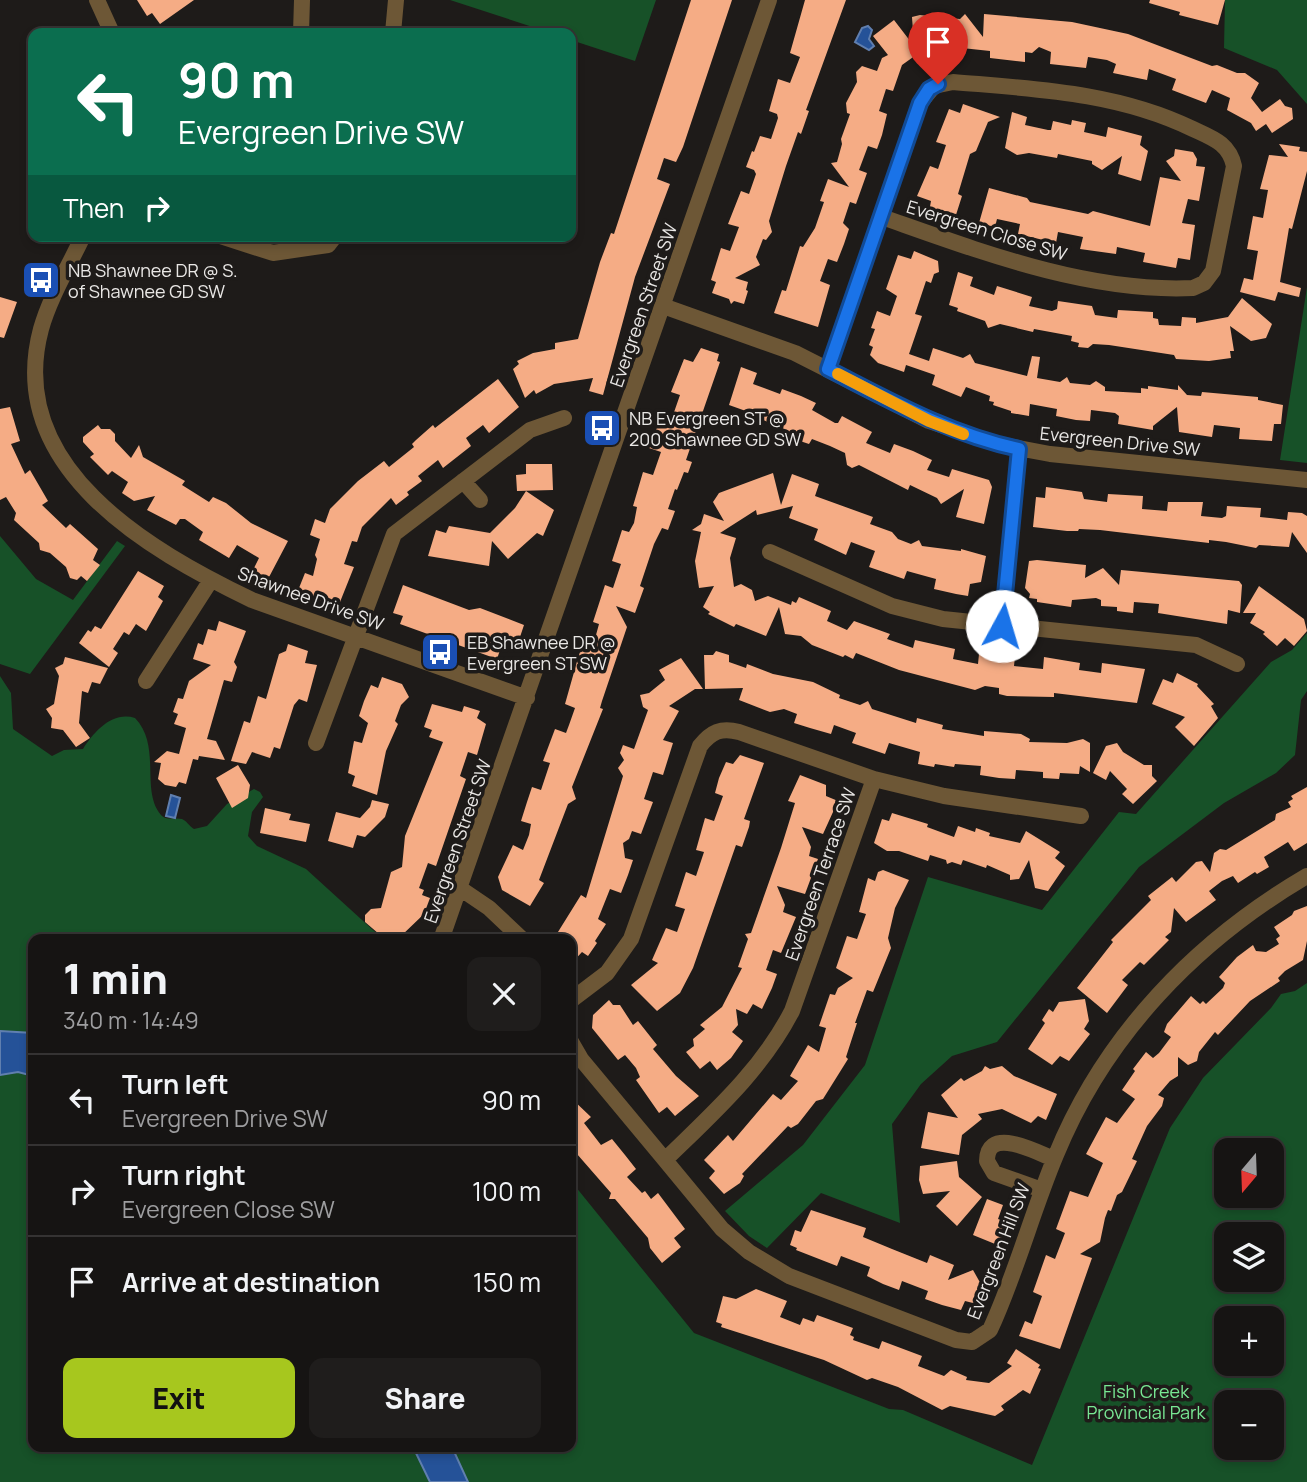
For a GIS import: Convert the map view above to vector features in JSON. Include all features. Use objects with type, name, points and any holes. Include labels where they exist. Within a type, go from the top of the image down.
[{"type":"street","points":[[97,0],[110,28]]},
{"type":"street","points":[[301,28],[302,0]]},
{"type":"street","points":[[393,28],[396,0]]},
{"type":"street","name":"Evergreen Street SW","points":[[443,934],[769,0]]},
{"type":"street","name":"Evergreen Close SW","points":[[828,369],[922,99],[929,89],[944,83],[1052,91],[1125,103],[1165,117],[1219,142],[1230,153],[1234,166],[1213,271],[1204,283],[1193,288],[1081,278],[1036,268],[881,217]]},
{"type":"street","name":"Shawnee Drive SW","points":[[80,242],[41,329],[36,387],[49,439],[79,485],[124,524],[211,580],[252,600],[357,635],[527,698]]},
{"type":"street","points":[[239,242],[273,253],[328,245],[330,242]]},
{"type":"street","name":"Evergreen Drive SW","points":[[663,306],[752,335],[828,369],[929,421],[976,439],[1019,449],[1307,480]]},
{"type":"street","points":[[316,743],[394,534],[530,430],[564,418]]},
{"type":"street","points":[[1002,626],[1019,449]]},
{"type":"street","points":[[463,481],[480,500]]},
{"type":"street","points":[[770,552],[892,606],[943,619],[1196,645],[1237,664]]},
{"type":"street","points":[[146,681],[211,580]]},
{"type":"street","name":"Evergreen Terrace SW","points":[[576,996],[607,973],[631,939],[700,746],[712,733],[739,732],[874,779],[792,1012],[780,1034],[751,1074],[665,1160]]},
{"type":"street","points":[[874,779],[944,796],[1081,816]]},
{"type":"street","name":"Evergreen Hill SW","points":[[576,1050],[722,1228],[749,1252],[775,1269],[964,1343],[979,1339],[993,1323],[1054,1158],[1109,1057],[1163,988],[1227,928],[1307,876]]},
{"type":"street","points":[[461,889],[489,908],[517,934]]},
{"type":"street","points":[[1042,1190],[995,1173],[986,1161],[988,1151],[995,1143],[1004,1141],[1054,1158]]},
{"type":"green space","points":[[450,0],[656,0],[635,61],[576,42],[576,28],[536,28]]},
{"type":"green space","points":[[1225,0],[1307,0],[1307,104],[1277,70],[1224,48]]},
{"type":"green space","points":[[1307,287],[1307,463],[1280,460]]},
{"type":"green space","points":[[0,536],[36,579],[73,600],[117,541],[125,546],[30,674],[0,664]]},
{"type":"green space","points":[[1307,633],[1307,691],[1301,700],[1295,755],[1276,773],[1224,803],[1139,867],[997,1042],[952,1056],[921,1084],[892,1124],[900,1223],[821,1193],[767,1248],[749,1236],[725,1211],[803,1145],[865,1065],[928,877],[1042,910],[1119,812],[1136,814],[1271,662],[1292,650]]},
{"type":"green space","name":"Fish Creek Provincial Park","points":[[0,676],[11,693],[13,729],[52,756],[64,750],[83,749],[98,730],[111,720],[135,718],[148,741],[152,793],[155,805],[163,817],[182,819],[194,829],[207,826],[227,804],[254,789],[260,792],[263,797],[252,812],[248,836],[257,846],[306,869],[377,934],[28,934],[28,1452],[576,1452],[576,1187],[694,1333],[889,1409],[903,1410],[1032,1465],[1170,1128],[1203,1078],[1271,1008],[1281,994],[1295,991],[1307,983],[1307,1482],[0,1482]]},
{"type":"water","points":[[868,26],[872,30],[869,39],[874,46],[869,50],[855,42],[862,28]]},
{"type":"water","points":[[171,795],[180,798],[175,818],[166,816]]},
{"type":"water","points":[[0,1031],[28,1033],[28,1075],[18,1072],[0,1075]]},
{"type":"water","points":[[415,1452],[454,1452],[468,1482],[430,1482]]},
{"type":"building","points":[[137,0],[194,0],[160,24],[152,13],[147,16]]},
{"type":"building","points":[[691,0],[732,0],[683,147],[676,162],[664,158],[657,179],[670,184],[635,277],[603,395],[589,391],[593,378],[554,384],[536,394],[534,390],[525,398],[513,369],[519,364],[517,361],[533,353],[555,349],[555,343],[578,339],[600,262],[611,233],[614,234]]},
{"type":"building","points":[[805,0],[846,0],[806,110],[809,111],[801,134],[798,132],[786,166],[769,221],[772,232],[766,240],[763,239],[756,257],[760,265],[735,278],[748,282],[748,291],[744,304],[734,301],[731,304],[729,299],[712,293],[716,282],[711,280],[721,248],[730,251],[739,227],[728,224],[741,191],[749,194],[756,174],[754,170],[746,167],[752,151],[754,152],[760,136],[771,139],[778,118],[777,114],[769,111],[778,79],[790,83],[800,57],[790,53]]},
{"type":"building","points":[[1150,0],[1225,0],[1218,25],[1179,15],[1180,12],[1149,3]]},
{"type":"building","points":[[965,14],[983,37],[984,14],[1072,22],[1128,34],[1212,66],[1245,73],[1259,83],[1251,98],[1262,112],[1280,99],[1285,106],[1292,108],[1293,119],[1272,133],[1266,124],[1256,131],[1251,123],[1227,110],[1230,98],[1212,90],[1206,103],[1172,90],[1176,79],[1149,69],[1147,80],[1113,73],[1116,64],[1107,60],[1088,57],[1086,68],[1050,64],[1051,52],[1039,47],[1032,53],[1025,52],[1025,62],[990,58],[990,51],[962,48],[962,57],[916,55],[902,65],[893,91],[886,89],[879,111],[887,114],[882,135],[877,149],[868,146],[859,170],[867,173],[856,204],[850,202],[843,223],[849,229],[844,244],[837,262],[828,259],[820,281],[830,285],[818,327],[774,313],[782,290],[786,291],[800,246],[803,247],[815,228],[828,179],[849,187],[831,163],[837,162],[842,144],[841,139],[850,114],[847,113],[846,103],[857,82],[856,72],[862,66],[877,71],[882,58],[888,55],[873,36],[894,20],[914,46],[912,17],[920,15],[960,19]]},
{"type":"building","points":[[963,104],[1000,117],[988,122],[976,151],[970,154],[958,194],[962,196],[955,218],[949,215],[947,219],[929,212],[931,201],[917,196],[930,166],[938,169],[946,145],[936,142],[949,109],[960,113]]},
{"type":"building","points":[[1012,112],[1027,117],[1025,125],[1048,130],[1051,130],[1053,121],[1071,125],[1072,120],[1086,123],[1084,132],[1106,137],[1108,127],[1142,136],[1140,145],[1148,151],[1141,181],[1118,174],[1122,156],[1102,170],[1092,164],[1092,161],[1058,154],[1057,158],[1029,153],[1017,155],[1005,148]]},
{"type":"building","points":[[1279,144],[1300,147],[1299,151],[1307,152],[1307,171],[1292,229],[1289,228],[1280,282],[1301,288],[1299,297],[1278,292],[1275,301],[1240,292],[1244,278],[1253,280],[1258,251],[1247,249],[1253,216],[1263,218],[1268,190],[1260,189],[1269,155],[1288,157]]},
{"type":"building","points":[[1175,149],[1193,152],[1197,159],[1196,166],[1205,167],[1199,201],[1188,199],[1182,223],[1195,225],[1190,260],[1178,258],[1176,268],[1143,262],[1145,253],[1117,247],[1116,254],[1080,249],[1083,237],[1058,232],[1056,243],[1018,234],[1020,224],[997,219],[995,227],[979,223],[989,188],[1027,198],[1030,202],[1088,214],[1093,211],[1150,226],[1160,177],[1181,181],[1166,161],[1174,156]]},
{"type":"building","points":[[914,251],[938,261],[939,272],[934,274],[931,283],[926,281],[915,314],[922,316],[909,354],[929,361],[933,348],[963,358],[970,354],[975,363],[1027,376],[1032,356],[1040,357],[1037,378],[1060,382],[1067,377],[1070,383],[1090,385],[1096,381],[1105,387],[1105,391],[1141,393],[1141,388],[1148,389],[1148,386],[1178,390],[1178,385],[1187,395],[1201,396],[1202,392],[1258,397],[1258,400],[1283,405],[1281,424],[1274,424],[1272,441],[1239,439],[1240,428],[1214,425],[1212,437],[1179,432],[1177,407],[1153,426],[1153,430],[1118,424],[1119,416],[1115,413],[1091,410],[1090,421],[1076,420],[1056,416],[1057,409],[1030,404],[1029,416],[1011,413],[993,405],[994,402],[989,401],[990,396],[966,387],[961,397],[932,385],[935,375],[906,365],[904,372],[878,363],[870,355],[873,347],[869,345],[875,329],[871,328],[877,311],[890,316],[897,296],[886,289],[898,255],[911,259]]},
{"type":"building","points":[[958,272],[973,277],[970,286],[994,295],[997,286],[1032,297],[1029,306],[1052,311],[1057,309],[1058,301],[1092,306],[1095,315],[1117,318],[1118,310],[1153,312],[1153,318],[1158,319],[1159,325],[1181,326],[1182,317],[1196,318],[1196,323],[1228,317],[1242,298],[1272,324],[1266,338],[1251,341],[1230,326],[1234,351],[1230,351],[1231,358],[1209,361],[1176,359],[1174,355],[1109,345],[1078,347],[1079,343],[1071,341],[1072,336],[1034,329],[1033,332],[1000,324],[988,328],[985,321],[957,311],[958,308],[949,305]]},
{"type":"building","points":[[0,297],[17,302],[4,338],[0,337]]},
{"type":"building","points":[[701,348],[719,354],[717,361],[720,362],[686,460],[692,462],[688,473],[684,472],[677,490],[675,489],[668,509],[675,511],[668,530],[662,528],[654,544],[640,586],[644,588],[635,613],[616,606],[627,627],[602,701],[600,708],[603,709],[572,787],[576,799],[568,804],[539,880],[544,883],[530,906],[502,890],[498,877],[513,845],[523,850],[529,835],[531,824],[521,821],[532,787],[541,790],[550,763],[543,761],[555,729],[566,733],[575,708],[565,704],[583,643],[593,646],[599,624],[593,622],[605,585],[613,588],[621,564],[612,561],[622,530],[629,532],[634,523],[637,507],[633,506],[643,472],[653,475],[661,452],[649,448],[662,415],[672,418],[680,395],[671,392],[684,359],[693,362]]},
{"type":"building","points":[[741,367],[757,373],[753,384],[780,394],[782,389],[801,396],[816,403],[812,410],[835,423],[838,423],[842,416],[872,432],[866,443],[890,453],[894,444],[913,451],[932,460],[927,470],[949,477],[952,469],[989,480],[992,487],[984,524],[956,517],[964,489],[941,504],[937,498],[910,485],[908,490],[859,465],[852,468],[847,465],[845,453],[812,439],[809,444],[800,441],[787,430],[729,405]]},
{"type":"building","points":[[498,379],[519,407],[489,433],[483,425],[466,438],[471,446],[443,468],[438,460],[418,476],[422,481],[407,492],[409,495],[396,505],[391,498],[362,527],[357,542],[352,541],[344,564],[354,567],[338,607],[297,593],[305,573],[313,576],[320,539],[310,535],[315,519],[325,523],[330,509],[358,481],[384,461],[389,467],[414,447],[412,444],[433,425],[435,428]]},
{"type":"building","points":[[10,407],[20,441],[11,444],[25,474],[30,470],[48,501],[42,505],[66,528],[70,524],[98,549],[93,560],[100,565],[87,581],[81,576],[77,580],[70,578],[66,567],[50,553],[40,550],[39,543],[14,520],[16,513],[6,497],[0,500],[0,409]]},
{"type":"building","points":[[98,425],[101,429],[110,429],[115,434],[115,441],[131,458],[139,445],[143,457],[185,481],[182,485],[209,502],[213,497],[226,503],[251,523],[288,541],[268,579],[253,570],[259,558],[237,545],[229,558],[199,540],[203,532],[185,519],[180,519],[176,525],[147,510],[155,496],[134,501],[122,493],[128,482],[112,471],[108,475],[90,457],[94,454],[83,442],[83,437]]},
{"type":"building","points":[[526,464],[552,464],[553,490],[517,491],[516,475],[526,474]]},
{"type":"building","points":[[773,473],[781,505],[792,474],[819,484],[815,496],[873,517],[870,524],[892,532],[898,539],[911,544],[919,540],[922,546],[961,549],[986,556],[981,582],[970,584],[968,596],[956,594],[934,589],[936,579],[907,571],[904,579],[869,567],[875,551],[851,542],[846,555],[814,540],[818,529],[789,518],[793,506],[757,515],[756,510],[720,533],[736,538],[730,558],[734,587],[741,584],[752,590],[755,601],[768,596],[791,605],[792,601],[796,603],[799,597],[831,611],[827,621],[847,630],[854,621],[890,634],[887,639],[913,648],[915,640],[955,649],[953,659],[978,664],[979,654],[1015,656],[1014,666],[1043,669],[1044,657],[1080,663],[1079,670],[1101,673],[1102,663],[1145,669],[1137,703],[1054,693],[1054,697],[1007,696],[999,694],[999,688],[985,686],[975,690],[899,670],[856,653],[853,659],[845,655],[843,657],[812,645],[801,636],[785,634],[779,607],[766,636],[736,624],[734,627],[708,614],[710,612],[703,607],[714,586],[699,588],[695,561],[701,532],[692,530],[701,524],[704,514],[724,521],[713,502],[719,493]]},
{"type":"building","points":[[1046,487],[1082,492],[1084,499],[1107,502],[1108,494],[1143,496],[1142,509],[1167,511],[1168,502],[1203,502],[1201,516],[1222,518],[1226,516],[1227,506],[1261,508],[1260,517],[1287,520],[1288,512],[1302,513],[1307,516],[1307,553],[1292,532],[1289,547],[1259,545],[1256,548],[1209,540],[1209,543],[1100,530],[1067,531],[1033,527],[1036,497],[1045,498]]},
{"type":"building","points":[[526,491],[554,510],[543,536],[537,533],[508,559],[492,541],[489,566],[428,556],[436,530],[446,533],[449,526],[490,533],[515,508]]},
{"type":"building","points":[[1029,561],[1086,565],[1085,578],[1103,568],[1119,585],[1121,570],[1239,581],[1242,585],[1240,613],[1228,610],[1227,624],[1158,613],[1159,604],[1134,602],[1133,613],[1117,611],[1117,607],[1101,606],[1101,600],[1096,598],[1072,600],[1071,607],[1037,602],[1037,599],[1029,598],[1030,594],[1025,588]]},
{"type":"building","points":[[138,571],[164,586],[158,597],[163,601],[146,631],[136,624],[129,635],[124,632],[113,649],[118,653],[109,667],[79,643],[88,630],[91,632],[95,626],[101,629]]},
{"type":"building","points":[[403,585],[469,610],[480,608],[524,625],[517,646],[506,647],[505,651],[500,650],[497,659],[400,624],[403,616],[393,613]]},
{"type":"building","points":[[1259,586],[1304,619],[1307,631],[1294,646],[1285,638],[1277,646],[1263,634],[1265,632],[1250,623],[1256,613],[1243,613]]},
{"type":"building","points":[[219,621],[246,631],[234,662],[237,667],[232,682],[224,680],[207,739],[216,741],[225,760],[199,756],[198,760],[193,759],[186,784],[179,782],[176,787],[165,785],[158,779],[161,763],[154,762],[167,751],[179,754],[186,728],[174,724],[178,714],[173,712],[178,698],[183,699],[189,681],[211,665],[193,659],[198,643],[203,645],[208,629],[216,631]]},
{"type":"building","points":[[288,644],[308,651],[305,663],[317,665],[307,702],[299,699],[294,705],[280,749],[274,747],[270,758],[252,752],[246,764],[231,761],[244,721],[250,723],[258,696],[266,699],[279,654],[286,651]]},
{"type":"building","points":[[716,651],[729,655],[729,662],[746,668],[747,664],[773,674],[813,682],[840,695],[839,698],[860,705],[868,701],[872,709],[916,723],[917,718],[943,725],[942,729],[984,736],[984,731],[1021,734],[1030,739],[1029,742],[1067,743],[1083,739],[1090,743],[1090,772],[1080,766],[1079,774],[1060,773],[1059,779],[1043,778],[1043,772],[1016,770],[1015,779],[999,778],[980,775],[981,766],[955,764],[954,767],[935,764],[934,767],[918,764],[920,752],[889,743],[885,754],[852,743],[856,733],[834,725],[831,734],[794,723],[797,714],[784,709],[770,712],[739,700],[743,688],[705,689],[704,655],[713,655]]},
{"type":"building","points":[[65,657],[108,668],[100,684],[92,682],[88,693],[82,691],[79,723],[90,738],[76,747],[63,730],[51,728],[52,718],[46,709],[54,704],[59,676],[55,668],[63,664]]},
{"type":"building","points":[[681,658],[703,689],[695,689],[669,706],[679,711],[663,740],[673,743],[663,775],[653,772],[644,799],[653,802],[641,834],[632,831],[629,839],[623,843],[625,858],[633,860],[628,875],[621,893],[610,889],[598,919],[606,924],[595,941],[597,943],[588,956],[582,952],[576,958],[576,934],[557,934],[581,895],[586,898],[623,776],[618,768],[624,760],[620,753],[623,745],[634,749],[648,710],[643,707],[640,695],[649,693],[665,680],[659,670]]},
{"type":"building","points":[[1177,673],[1198,684],[1214,704],[1211,706],[1218,718],[1194,746],[1175,727],[1185,717],[1152,704],[1163,679],[1173,683]]},
{"type":"building","points":[[382,677],[402,684],[409,697],[401,705],[395,721],[398,724],[386,751],[377,795],[352,786],[355,776],[348,773],[354,741],[362,743],[368,723],[359,716],[364,701],[371,685],[378,688]]},
{"type":"building","points":[[432,704],[462,712],[464,706],[480,711],[477,718],[486,724],[477,755],[468,752],[460,776],[466,779],[436,866],[428,863],[419,888],[424,890],[422,895],[430,898],[424,914],[403,934],[379,934],[365,922],[365,915],[371,909],[381,908],[391,872],[402,867],[405,836],[443,742],[429,737],[432,730],[424,727]]},
{"type":"building","points":[[1117,743],[1123,752],[1144,765],[1152,765],[1152,776],[1157,781],[1133,804],[1122,794],[1127,789],[1110,771],[1106,780],[1093,773],[1106,746]]},
{"type":"building","points":[[740,755],[764,763],[744,819],[750,821],[749,827],[742,847],[736,845],[693,968],[680,993],[657,1011],[631,985],[658,963],[652,960],[666,928],[677,932],[685,909],[675,906],[686,872],[696,876],[704,852],[696,850],[705,818],[714,821],[723,796],[715,793],[719,778],[726,762],[733,764]]},
{"type":"building","points":[[238,765],[250,785],[248,798],[232,808],[216,778]]},
{"type":"building","points":[[800,775],[826,785],[826,796],[838,801],[823,834],[802,827],[811,847],[809,856],[818,859],[805,894],[777,886],[785,905],[783,912],[796,917],[781,953],[773,950],[766,970],[777,974],[762,1009],[753,1004],[747,1014],[736,1009],[738,1025],[732,1032],[743,1041],[731,1058],[717,1070],[710,1061],[700,1069],[686,1052],[694,1046],[693,1039],[705,1029],[700,1025],[722,1007],[742,968],[738,967],[748,939],[745,934],[751,933],[781,848],[795,803],[788,801]]},
{"type":"building","points":[[1307,787],[1307,843],[1294,851],[1288,842],[1264,857],[1269,867],[1238,883],[1233,876],[1222,881],[1209,891],[1216,900],[1186,922],[1174,908],[1171,932],[1165,937],[1169,940],[1144,965],[1140,962],[1122,980],[1128,985],[1107,1013],[1077,988],[1113,942],[1111,940],[1151,900],[1148,896],[1172,877],[1176,882],[1196,862],[1202,861],[1210,872],[1214,853],[1220,849],[1226,850],[1275,820],[1276,814],[1291,807],[1288,802],[1293,799],[1291,796]]},
{"type":"building","points":[[372,800],[389,804],[385,817],[365,837],[357,835],[353,848],[328,841],[336,812],[360,818],[370,807]]},
{"type":"building","points":[[265,808],[291,814],[289,820],[310,824],[306,842],[260,833]]},
{"type":"building","points":[[892,813],[928,824],[927,827],[954,837],[958,826],[975,832],[976,828],[990,833],[989,836],[1020,843],[1026,831],[1060,852],[1055,858],[1065,866],[1048,891],[1035,888],[1029,860],[1019,879],[1010,880],[1010,875],[987,865],[986,868],[963,860],[961,865],[952,862],[947,864],[946,860],[930,855],[928,861],[899,851],[887,851],[874,843],[882,819],[889,821]]},
{"type":"building","points":[[883,870],[909,880],[895,908],[888,938],[891,948],[873,992],[867,990],[855,1023],[846,1057],[848,1059],[823,1099],[816,1101],[798,1124],[791,1128],[788,1126],[742,1174],[744,1176],[740,1183],[724,1194],[709,1178],[715,1171],[704,1160],[728,1135],[733,1141],[773,1094],[781,1100],[798,1081],[790,1076],[808,1045],[819,1052],[826,1028],[819,1026],[830,994],[835,995],[838,988],[853,978],[836,968],[847,936],[857,939],[866,914],[859,912],[868,878],[875,881],[878,872]]},
{"type":"building","points":[[1307,906],[1307,941],[1303,960],[1285,971],[1278,978],[1280,981],[1250,1001],[1218,1035],[1215,1032],[1199,1052],[1197,1061],[1188,1065],[1178,1057],[1178,1076],[1158,1095],[1164,1098],[1162,1106],[1147,1126],[1132,1159],[1137,1161],[1122,1192],[1117,1195],[1111,1211],[1108,1210],[1100,1242],[1080,1254],[1092,1258],[1060,1349],[1019,1336],[1025,1321],[1032,1324],[1042,1296],[1033,1292],[1046,1255],[1055,1259],[1065,1233],[1056,1229],[1070,1191],[1088,1197],[1103,1163],[1086,1154],[1106,1117],[1117,1123],[1135,1099],[1122,1090],[1135,1071],[1133,1069],[1146,1052],[1153,1058],[1159,1053],[1171,1037],[1164,1032],[1167,1024],[1191,996],[1200,1004],[1203,1001],[1206,1004],[1223,988],[1225,983],[1219,977],[1237,957],[1253,945],[1256,951],[1266,952],[1279,944],[1276,939],[1280,936],[1274,927],[1294,911]]},
{"type":"building","points":[[1085,999],[1089,1021],[1084,1029],[1090,1034],[1069,1061],[1060,1056],[1052,1065],[1028,1049],[1045,1023],[1042,1020],[1049,1009],[1053,1012],[1059,1002]]},
{"type":"building","points":[[609,1000],[613,1005],[620,1005],[633,1025],[638,1021],[657,1045],[653,1049],[676,1076],[699,1096],[675,1116],[667,1107],[659,1113],[636,1080],[640,1077],[636,1068],[625,1055],[618,1060],[592,1028],[593,1015]]},
{"type":"building","points":[[985,1066],[990,1069],[1002,1066],[1014,1076],[1057,1094],[1046,1120],[1038,1116],[1031,1123],[1002,1109],[978,1114],[982,1119],[962,1135],[959,1155],[921,1148],[928,1112],[958,1118],[941,1095],[961,1078],[964,1081],[982,1071]]},
{"type":"building","points":[[576,1103],[591,1117],[584,1123],[601,1145],[612,1139],[636,1169],[627,1177],[651,1199],[658,1193],[685,1229],[674,1238],[681,1247],[662,1263],[650,1248],[648,1238],[615,1199],[609,1199],[611,1193],[576,1153]]},
{"type":"building","points":[[957,1161],[959,1177],[982,1197],[957,1226],[936,1206],[950,1191],[923,1194],[919,1180],[920,1166]]},
{"type":"building","points":[[987,1199],[1003,1205],[998,1219],[1009,1223],[1000,1246],[973,1235]]},
{"type":"building","points":[[811,1210],[866,1228],[863,1237],[927,1263],[930,1255],[954,1265],[948,1280],[973,1270],[982,1286],[977,1300],[973,1303],[965,1301],[961,1310],[942,1305],[925,1299],[928,1291],[902,1281],[899,1290],[883,1284],[867,1276],[870,1267],[841,1256],[837,1266],[796,1250],[797,1248],[790,1245],[795,1230],[801,1232]]},
{"type":"building","points":[[756,1289],[787,1301],[780,1317],[800,1325],[803,1318],[814,1322],[817,1315],[853,1328],[850,1335],[854,1337],[853,1340],[879,1349],[882,1341],[922,1356],[918,1366],[944,1376],[951,1370],[967,1377],[966,1380],[989,1383],[1012,1366],[1007,1363],[1016,1349],[1040,1365],[1038,1368],[1041,1369],[1030,1394],[1023,1390],[1001,1406],[1004,1410],[995,1416],[950,1406],[942,1410],[898,1387],[872,1378],[867,1380],[824,1360],[721,1327],[722,1324],[716,1322],[723,1296],[736,1299]]},
{"type":"slow traffic","points":[[838,374],[929,421],[963,434]]},
{"type":"place","name":"NB Shawnee DR @ S. of Shawnee GD SW","points":[[41,280]]},
{"type":"place","name":"NB Evergreen ST @ 200 Shawnee GD SW","points":[[602,428]]},
{"type":"place","name":"EB Shawnee DR @ Evergreen ST SW","points":[[440,652]]},
{"type":"route","points":[[938,84],[924,94],[920,103],[828,369],[929,421],[976,439],[1019,449],[1002,626]]}]
